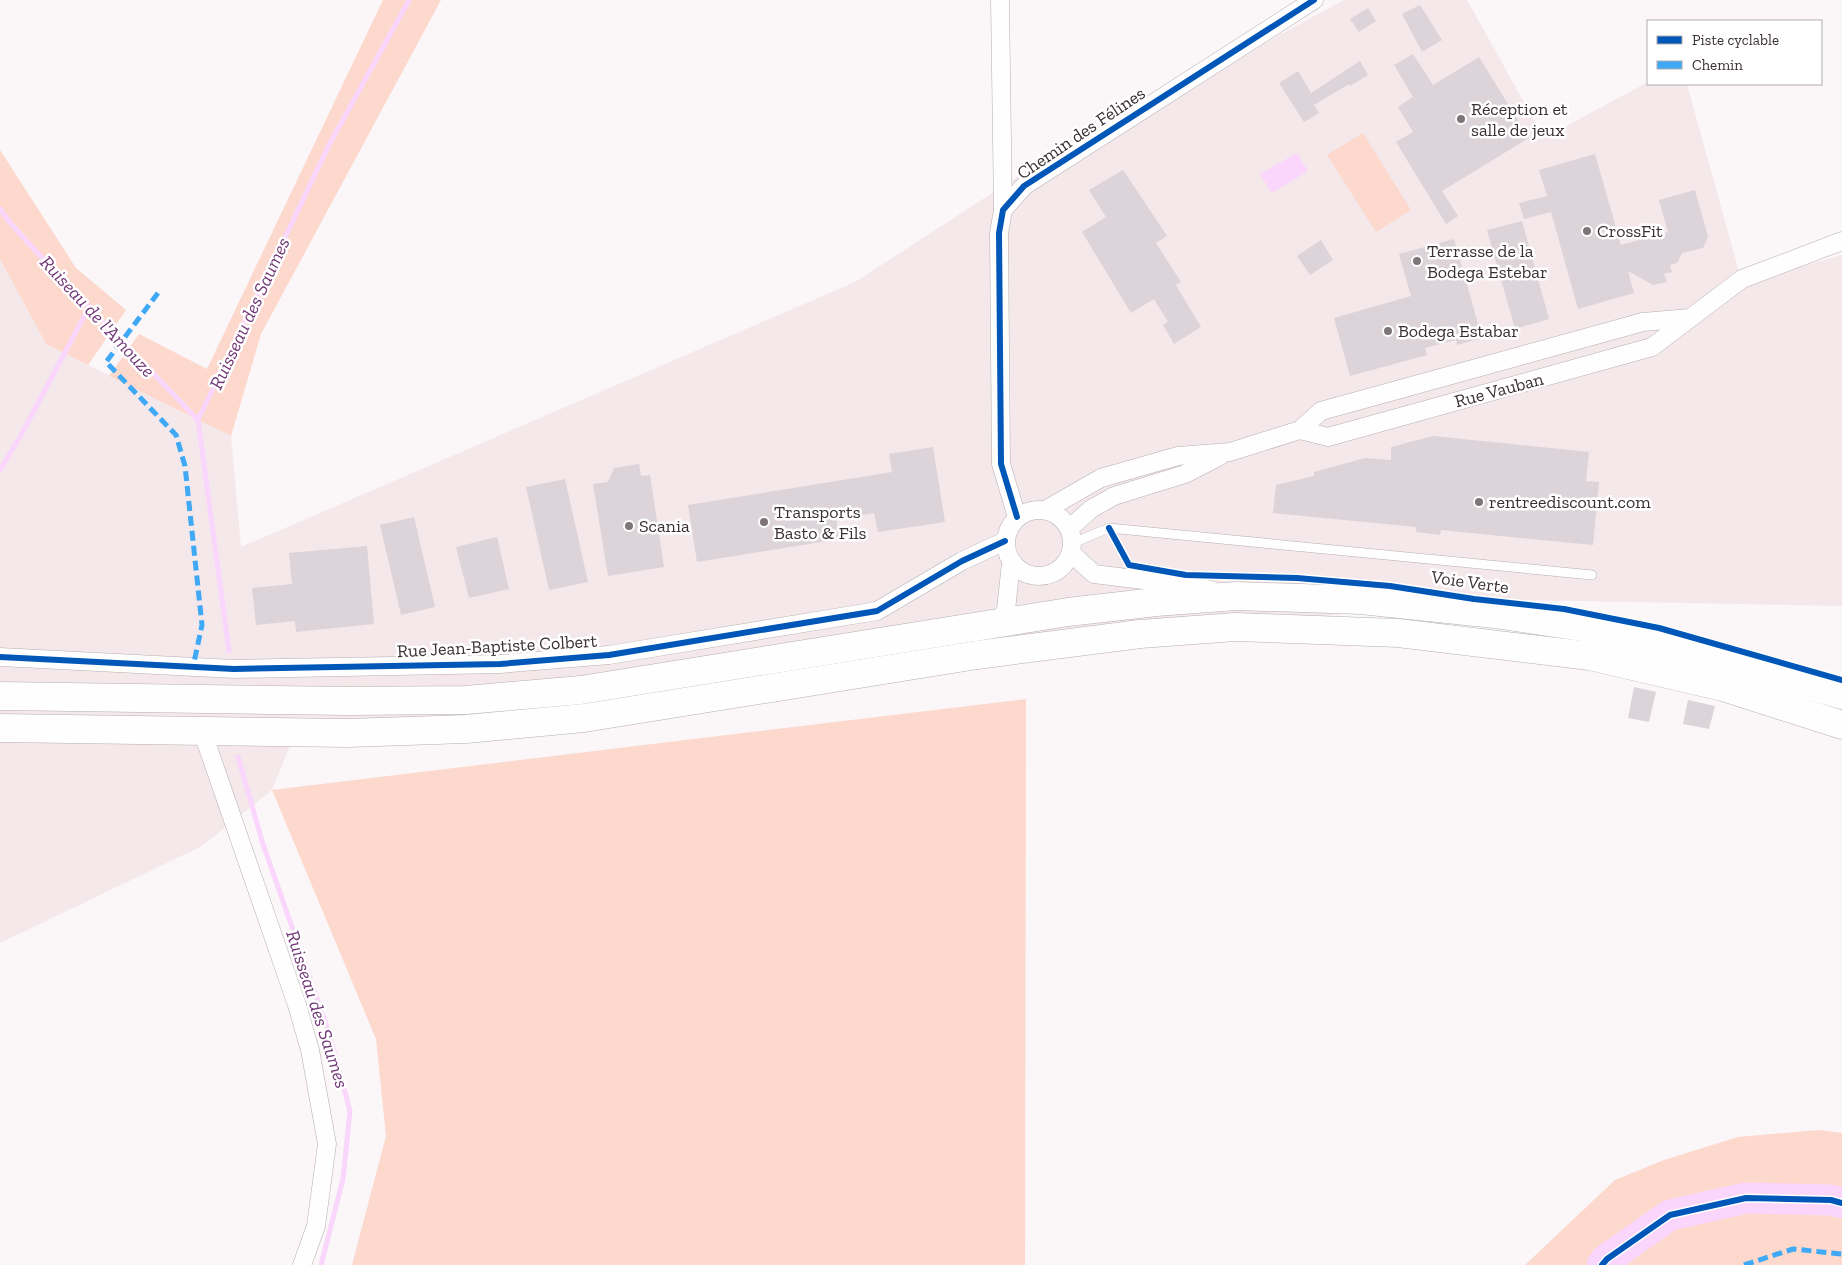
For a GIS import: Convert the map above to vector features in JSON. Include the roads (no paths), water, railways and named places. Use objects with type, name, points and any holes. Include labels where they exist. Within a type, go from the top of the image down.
[{"type":"main road","points":[[0,696],[330,701],[466,700],[581,690],[1068,612],[1156,602],[1236,596],[1361,600],[1495,614],[1588,628],[1731,662],[1842,695]]},
{"type":"main road","points":[[0,728],[348,733],[466,729],[574,719],[977,655],[1140,634],[1235,627],[1398,633],[1590,656],[1723,687],[1842,725]]},
{"type":"street","points":[[1000,0],[1003,210],[999,233],[1001,464],[1017,517]]},
{"type":"street","name":"Chemin des Félines","points":[[1003,210],[1024,186],[1314,0]]},
{"type":"street","name":"Rue Vauban","points":[[1300,430],[1328,437],[1652,347],[1742,279],[1842,241]]},
{"type":"street","name":"Rue Vauban","points":[[1071,541],[1091,509],[1114,496],[1185,474],[1230,452],[1300,430],[1321,411],[1643,322],[1690,318]]},
{"type":"street","name":"Rue Vauban","points":[[1047,510],[1101,478],[1178,456],[1230,452]]},
{"type":"street","points":[[1071,541],[1066,562],[1047,576],[1027,575],[1011,563],[1006,553],[1005,541],[1008,528],[1017,517],[1031,510],[1047,510],[1060,516],[1071,541],[1094,574],[1192,586],[1236,596]]},
{"type":"street","name":"Rue Jean-Baptiste Colbert","points":[[0,657],[234,669],[500,664],[610,655],[877,611],[962,561],[1005,541]]},
{"type":"street","points":[[996,625],[1006,610],[1011,563]]},
{"type":"street","points":[[204,731],[206,742],[297,1005],[312,1059],[327,1144],[316,1226],[302,1265]]},
{"type":"lane","points":[[1071,541],[1109,528],[1592,575]]},
{"type":"waterway","name":"Ruisseau des Saumes","points":[[229,651],[198,420],[329,145],[409,0]]},
{"type":"waterway","name":"Ruiseau de l'Amouze","points":[[0,209],[11,224],[60,277],[198,420]]},
{"type":"waterway","points":[[0,470],[20,437],[89,307]]},
{"type":"waterway","name":"Ruisseau des Saumes","points":[[238,757],[263,844],[329,1033],[350,1111],[343,1179],[321,1265]]},
{"type":"waterway","points":[[1602,1265],[1607,1259],[1670,1215],[1746,1198],[1831,1200],[1842,1203]]},
{"type":"place","name":"Réception et salle de jeux","points":[[1461,119]]},
{"type":"place","name":"CrossFit","points":[[1587,231]]},
{"type":"place","name":"Terrasse de la Bodega Estebar","points":[[1417,261]]},
{"type":"place","name":"Bodega Estabar","points":[[1388,331]]},
{"type":"place","name":"rentreediscount.com","points":[[1479,502]]},
{"type":"place","name":"Transports Basto & Fils","points":[[764,522]]},
{"type":"place","name":"Scania","points":[[629,526]]}]
